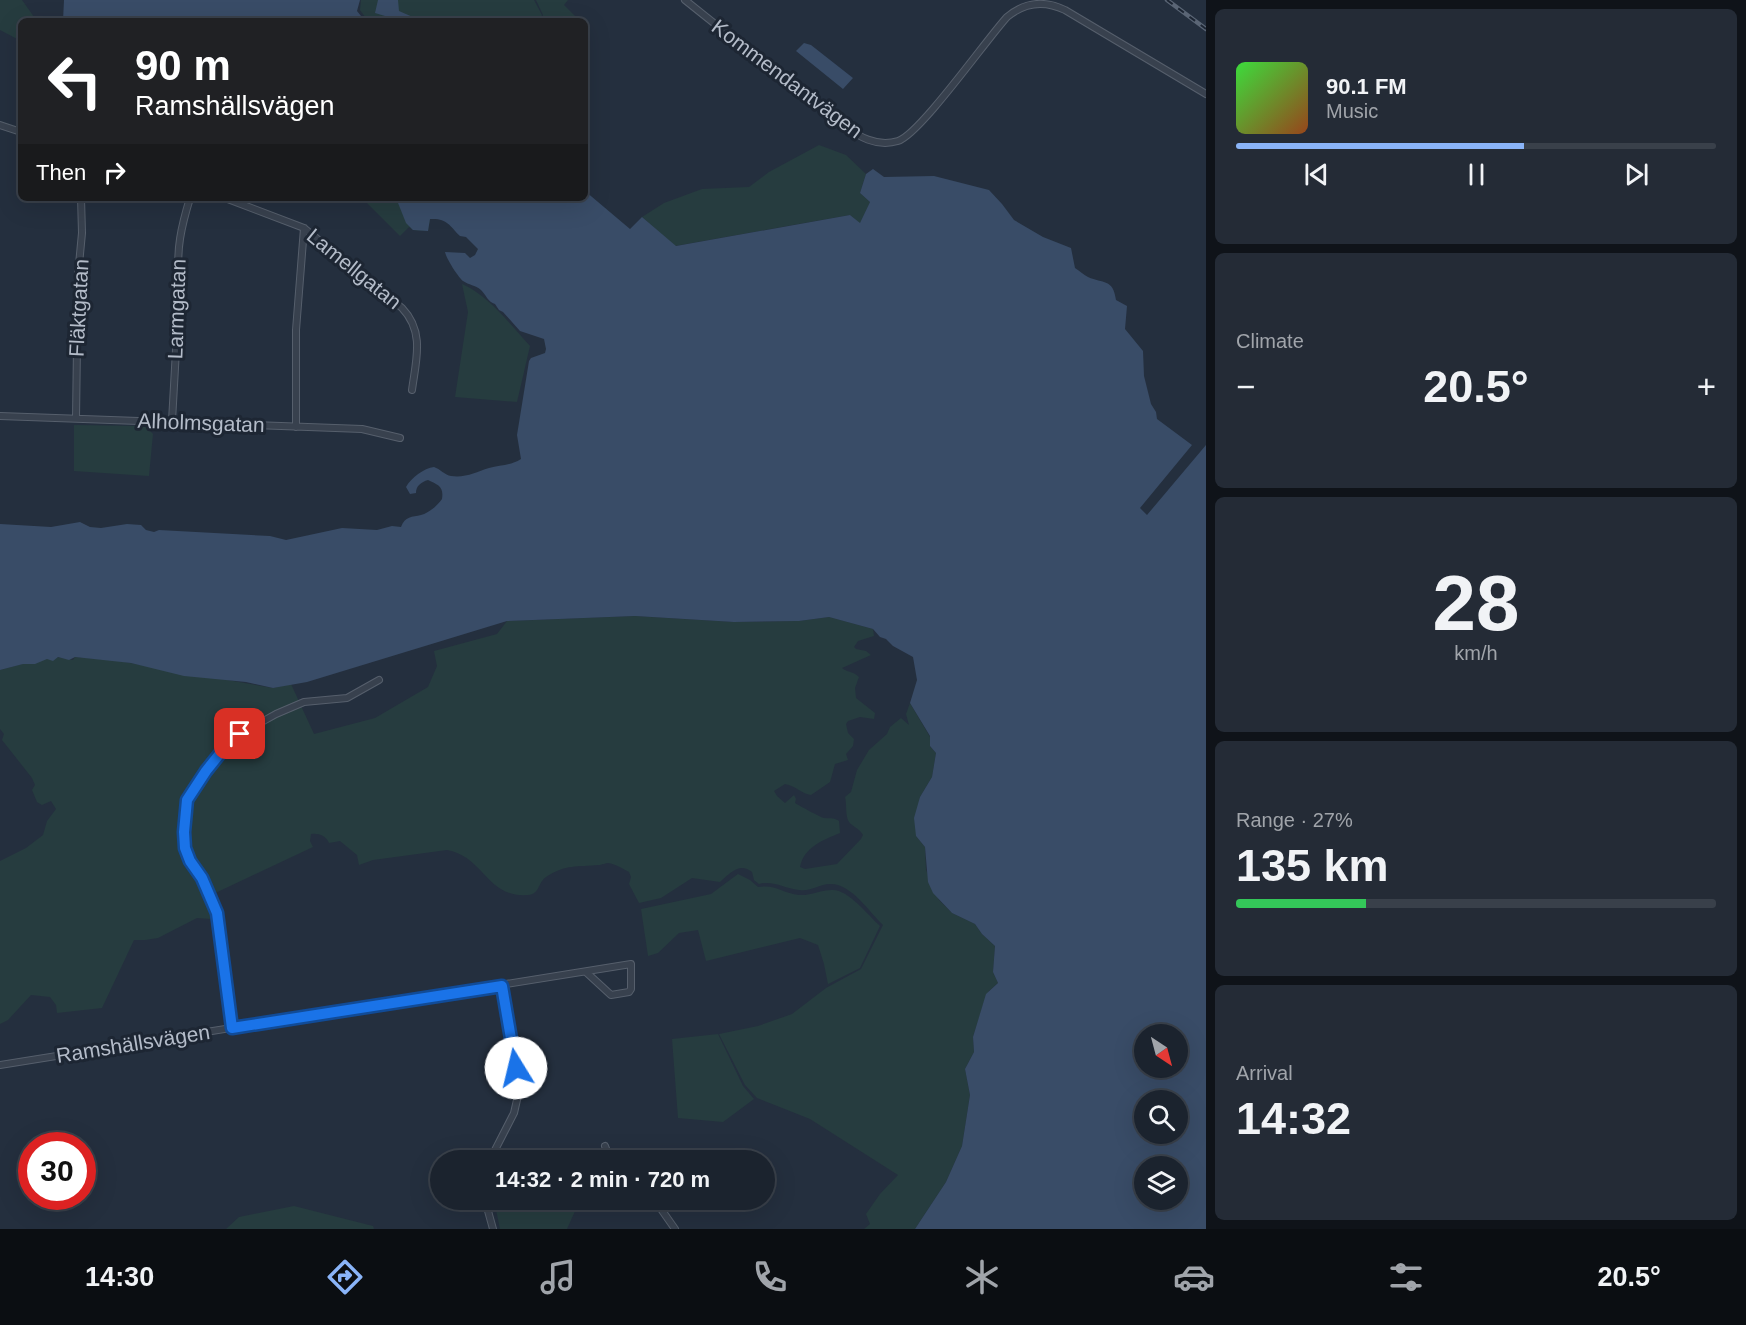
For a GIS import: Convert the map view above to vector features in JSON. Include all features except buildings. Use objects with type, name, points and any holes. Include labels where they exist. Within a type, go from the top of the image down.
[{"type":"street","name":"Kommendantvägen","points":[[685,0],[839,123],[860,138],[873,143],[899,141],[918,127],[1007,17],[1031,4],[1050,4],[1065,10],[1206,94]]},
{"type":"street","points":[[0,125],[18,131]]},
{"type":"street","name":"Fläktgatan","points":[[76,418],[81,201]]},
{"type":"street","name":"Larmgatan","points":[[172,421],[180,279],[179,246],[181,227],[188,201]]},
{"type":"street","name":"Lamellgatan","points":[[233,201],[304,228],[378,287],[411,317],[416,329],[417,353],[412,390]]},
{"type":"street","points":[[296,427],[296,330],[304,228]]},
{"type":"street","name":"Alholmsgatan","points":[[0,416],[362,429],[400,438]]},
{"type":"street","points":[[232,1028],[217,913],[202,878],[190,861],[185,848],[187,800],[212,762],[240,734],[304,702],[347,698],[379,680]]},
{"type":"street","name":"Ramshällsvägen","points":[[0,1065],[631,964],[632,989],[629,992],[611,995],[586,972]]},
{"type":"street","points":[[495,1150],[514,1113],[519,1091],[502,986]]},
{"type":"street","points":[[605,1146],[607,1150]]},
{"type":"street","points":[[488,1210],[493,1229]]},
{"type":"street","points":[[662,1210],[675,1229]]},
{"type":"green space","points":[[0,0],[22,0],[35,18],[18,18],[18,39],[0,30]]},
{"type":"green space","points":[[361,0],[534,0],[542,15],[541,18],[366,18],[360,10]]},
{"type":"green space","points":[[536,0],[568,0],[564,5],[577,18],[542,18],[543,15]]},
{"type":"green space","points":[[819,145],[846,155],[866,174],[860,193],[870,202],[860,224],[850,215],[675,246],[642,217],[664,203],[702,189],[749,187],[769,172]]},
{"type":"green space","points":[[365,201],[421,201],[448,223],[440,218],[430,219],[428,231],[413,230],[409,227],[400,236]]},
{"type":"green space","points":[[462,284],[490,303],[530,346],[517,402],[455,397],[468,312]]},
{"type":"green space","points":[[74,425],[145,426],[153,434],[149,476],[74,471]]},
{"type":"green space","points":[[635,616],[734,622],[799,621],[829,617],[873,629],[874,636],[858,641],[854,647],[871,655],[842,668],[859,677],[855,688],[856,698],[875,713],[874,719],[860,717],[848,721],[846,724],[848,733],[854,739],[853,746],[846,754],[848,760],[835,764],[830,782],[811,795],[785,784],[774,791],[785,803],[794,795],[795,803],[824,818],[839,821],[840,833],[810,849],[800,867],[805,869],[837,864],[861,839],[863,835],[848,819],[845,797],[851,792],[857,770],[869,750],[901,718],[909,725],[906,714],[910,703],[930,737],[930,746],[936,753],[932,777],[920,797],[916,836],[925,847],[926,870],[939,900],[952,913],[975,924],[995,946],[993,972],[998,983],[989,991],[985,999],[973,1037],[974,1052],[965,1069],[970,1095],[962,1146],[946,1182],[915,1229],[864,1229],[870,1224],[866,1214],[880,1194],[898,1175],[810,1119],[757,1098],[745,1085],[719,1034],[758,1026],[792,1014],[826,988],[861,969],[883,925],[853,893],[838,885],[826,884],[803,890],[774,884],[759,884],[754,880],[752,872],[739,868],[720,882],[692,878],[661,898],[639,903],[629,884],[631,877],[629,872],[608,863],[560,870],[543,879],[532,894],[514,894],[494,884],[470,860],[447,850],[373,860],[359,865],[357,855],[340,841],[329,843],[322,836],[311,834],[310,841],[313,847],[209,896],[208,900],[214,913],[212,919],[197,918],[158,938],[134,940],[102,1008],[57,1013],[56,1005],[50,997],[31,995],[8,1020],[0,1024],[0,861],[26,848],[43,835],[47,821],[56,809],[51,801],[42,805],[37,802],[32,790],[35,785],[32,778],[2,740],[4,734],[0,729],[0,670],[51,656],[73,660],[75,657],[113,660],[273,688],[291,684],[314,734],[375,718],[428,687],[437,666],[434,651],[497,634],[507,621]]},
{"type":"green space","points":[[738,874],[758,887],[769,887],[799,895],[832,890],[851,898],[880,926],[860,968],[828,984],[818,945],[800,938],[706,961],[698,930],[679,933],[658,953],[648,956],[641,909],[711,894]]},
{"type":"green space","points":[[718,1034],[743,1086],[754,1099],[723,1122],[678,1118],[672,1039]]},
{"type":"green space","points":[[294,1206],[373,1226],[374,1229],[226,1229],[239,1217]]},
{"type":"green space","points":[[496,1210],[576,1210],[567,1229],[500,1229]]},
{"type":"water","points":[[64,0],[360,0],[357,11],[363,18],[63,18]]},
{"type":"water","points":[[378,0],[398,0],[399,11],[415,18],[387,18],[375,13]]},
{"type":"water","points":[[804,43],[811,45],[853,78],[843,89],[796,51]]},
{"type":"water","points":[[873,169],[884,177],[934,176],[989,190],[1014,220],[1043,237],[1071,248],[1075,268],[1088,277],[1110,285],[1116,300],[1127,306],[1125,329],[1143,351],[1144,376],[1157,419],[1192,445],[1140,508],[1147,515],[1206,445],[1206,1229],[915,1229],[946,1182],[962,1146],[970,1095],[965,1069],[974,1052],[973,1037],[986,994],[998,983],[993,972],[995,946],[975,924],[952,913],[933,893],[928,882],[925,847],[916,836],[914,818],[920,797],[932,777],[936,753],[930,746],[930,736],[910,703],[917,680],[913,657],[880,637],[873,629],[829,617],[799,621],[734,622],[635,616],[507,621],[307,682],[273,688],[246,682],[184,676],[131,663],[75,657],[69,660],[58,657],[53,661],[47,659],[35,664],[23,664],[0,670],[0,524],[51,527],[80,522],[90,527],[101,528],[127,524],[141,525],[146,530],[154,532],[159,530],[270,536],[286,540],[342,528],[377,530],[392,526],[401,527],[407,519],[427,512],[442,499],[441,489],[428,480],[419,485],[416,493],[410,494],[406,487],[414,477],[426,469],[434,467],[449,475],[461,476],[521,459],[517,435],[529,361],[545,353],[544,339],[520,331],[481,290],[458,276],[445,252],[465,253],[470,258],[475,255],[478,249],[466,237],[460,236],[444,221],[436,219],[430,219],[428,231],[413,230],[406,223],[398,203],[391,201],[588,201],[588,194],[630,229],[642,217],[676,246],[850,215],[860,223],[870,202],[860,193],[866,174]]},
{"type":"railway","points":[[1167,0],[1206,29]]},
{"type":"route","points":[[240,734],[226,746],[187,800],[184,832],[185,848],[190,861],[202,878],[217,913],[232,1028],[502,986],[516,1068]]}]
